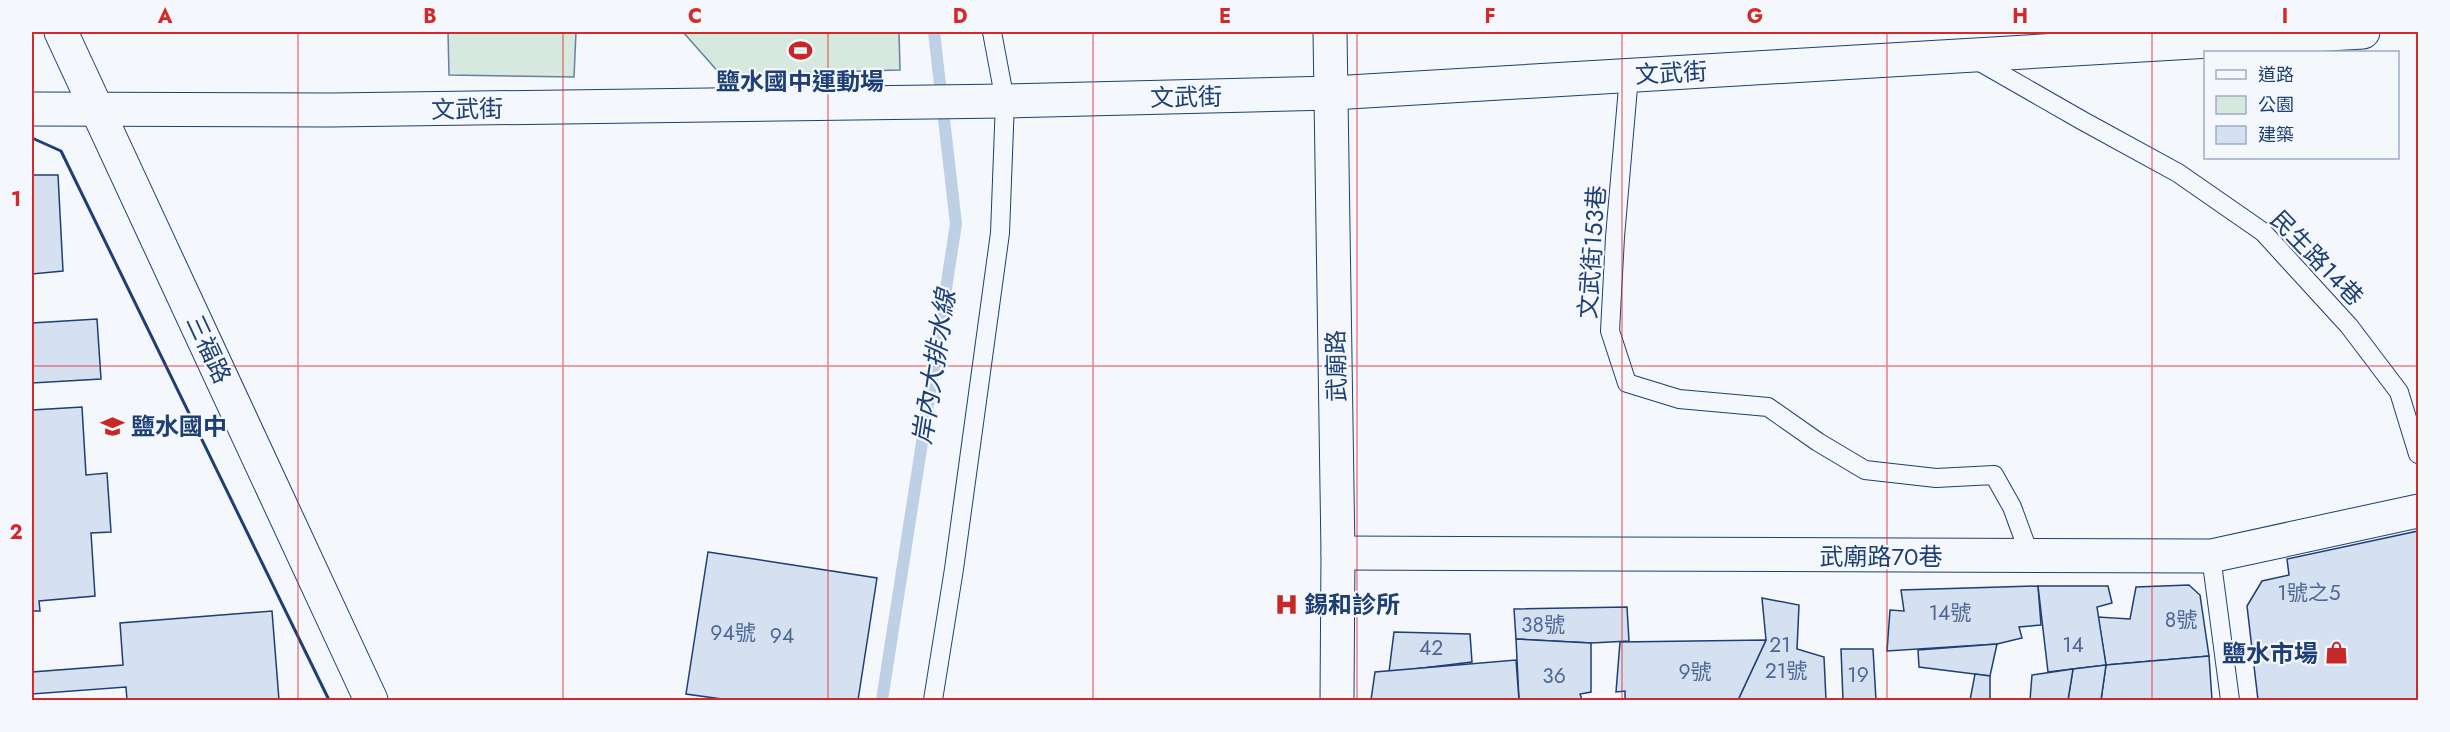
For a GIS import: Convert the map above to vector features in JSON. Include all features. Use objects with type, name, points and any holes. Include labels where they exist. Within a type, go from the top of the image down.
[{"type":"street","name":"三福路","points":[[61,32],[371,700]]},
{"type":"street","name":"武廟路","points":[[1330,32],[1338,553],[1336,700]]},
{"type":"street","name":"文武街","points":[[32,109],[331,110],[902,103],[1332,93],[1969,55],[2151,38],[2363,32]]},
{"type":"street","name":"武廟路70巷","points":[[1338,553],[2211,556],[2418,511]]},
{"type":"lane","points":[[933,700],[1000,233],[992,101],[992,32]]},
{"type":"lane","name":"民生路14巷","points":[[1969,55],[2083,121],[2178,172],[2263,232],[2349,326],[2398,392],[2418,454]]},
{"type":"lane","name":"文武街153巷","points":[[1629,76],[1615,237],[1610,331],[1627,383],[1679,399],[1768,407],[1818,442],[1866,470],[1936,478],[1994,475],[2012,507],[2030,556]]},
{"type":"lane","points":[[2211,556],[2230,700]]},
{"type":"green space","points":[[448,32],[576,32],[574,77],[449,75]]},
{"type":"green space","name":"鹽水國中運動場","points":[[683,32],[899,32],[900,70],[721,75]]},
{"type":"building","points":[[32,175],[58,175],[63,271],[32,274]]},
{"type":"building","points":[[97,319],[101,379],[32,383],[32,323]]},
{"type":"building","points":[[82,407],[86,475],[107,473],[111,532],[91,533],[95,596],[39,601],[40,611],[32,611],[32,410]]},
{"type":"building","name":"鹽水市場","points":[[2418,531],[2418,700],[2258,700],[2247,606],[2262,581],[2289,575],[2287,559]]},
{"type":"building","points":[[708,552],[877,578],[858,700],[729,700],[686,694]]},
{"type":"building","points":[[2189,585],[2200,595],[2209,656],[2106,665],[2098,617],[2130,619],[2136,587]]},
{"type":"building","points":[[2038,586],[2041,625],[2019,627],[2022,638],[1997,644],[1887,651],[1890,610],[1904,611],[1901,590]]},
{"type":"building","points":[[2038,586],[2108,586],[2112,603],[2097,607],[2106,665],[2048,672]]},
{"type":"building","points":[[1762,598],[1799,605],[1797,649],[1824,657],[1826,700],[1738,700],[1766,640]]},
{"type":"building","points":[[1627,607],[1629,641],[1591,643],[1516,639],[1514,609]]},
{"type":"building","points":[[272,611],[279,700],[127,700],[126,687],[32,694],[32,672],[123,665],[120,623]]},
{"type":"building","points":[[1394,632],[1470,634],[1472,662],[1389,672]]},
{"type":"building","points":[[1516,639],[1591,643],[1591,692],[1580,694],[1582,700],[1519,700]]},
{"type":"building","points":[[1766,640],[1738,700],[1625,700],[1625,691],[1616,692],[1620,642]]},
{"type":"building","points":[[1997,644],[1990,676],[1919,667],[1918,650]]},
{"type":"building","points":[[1841,649],[1873,649],[1876,700],[1843,700]]},
{"type":"building","points":[[2209,656],[2212,700],[2101,700],[2106,665]]},
{"type":"building","points":[[1516,660],[1519,700],[1371,700],[1375,672]]},
{"type":"building","points":[[2106,665],[2101,700],[2068,700],[2073,669]]},
{"type":"building","points":[[2073,669],[2068,700],[2030,700],[2032,675]]},
{"type":"building","points":[[1975,674],[1990,676],[1990,700],[1970,700]]},
{"type":"waterway","name":"岸內大排水線","points":[[882,700],[956,224],[934,32]]},
{"type":"wall","points":[[32,138],[61,151],[329,700]]},
{"type":"place","name":"鹽水國中運動場","points":[[800,51]]},
{"type":"place","name":"鹽水國中","points":[[113,426]]},
{"type":"place","name":"錫和診所","points":[[1286,604]]},
{"type":"place","name":"鹽水市場","points":[[2336,653]]}]
